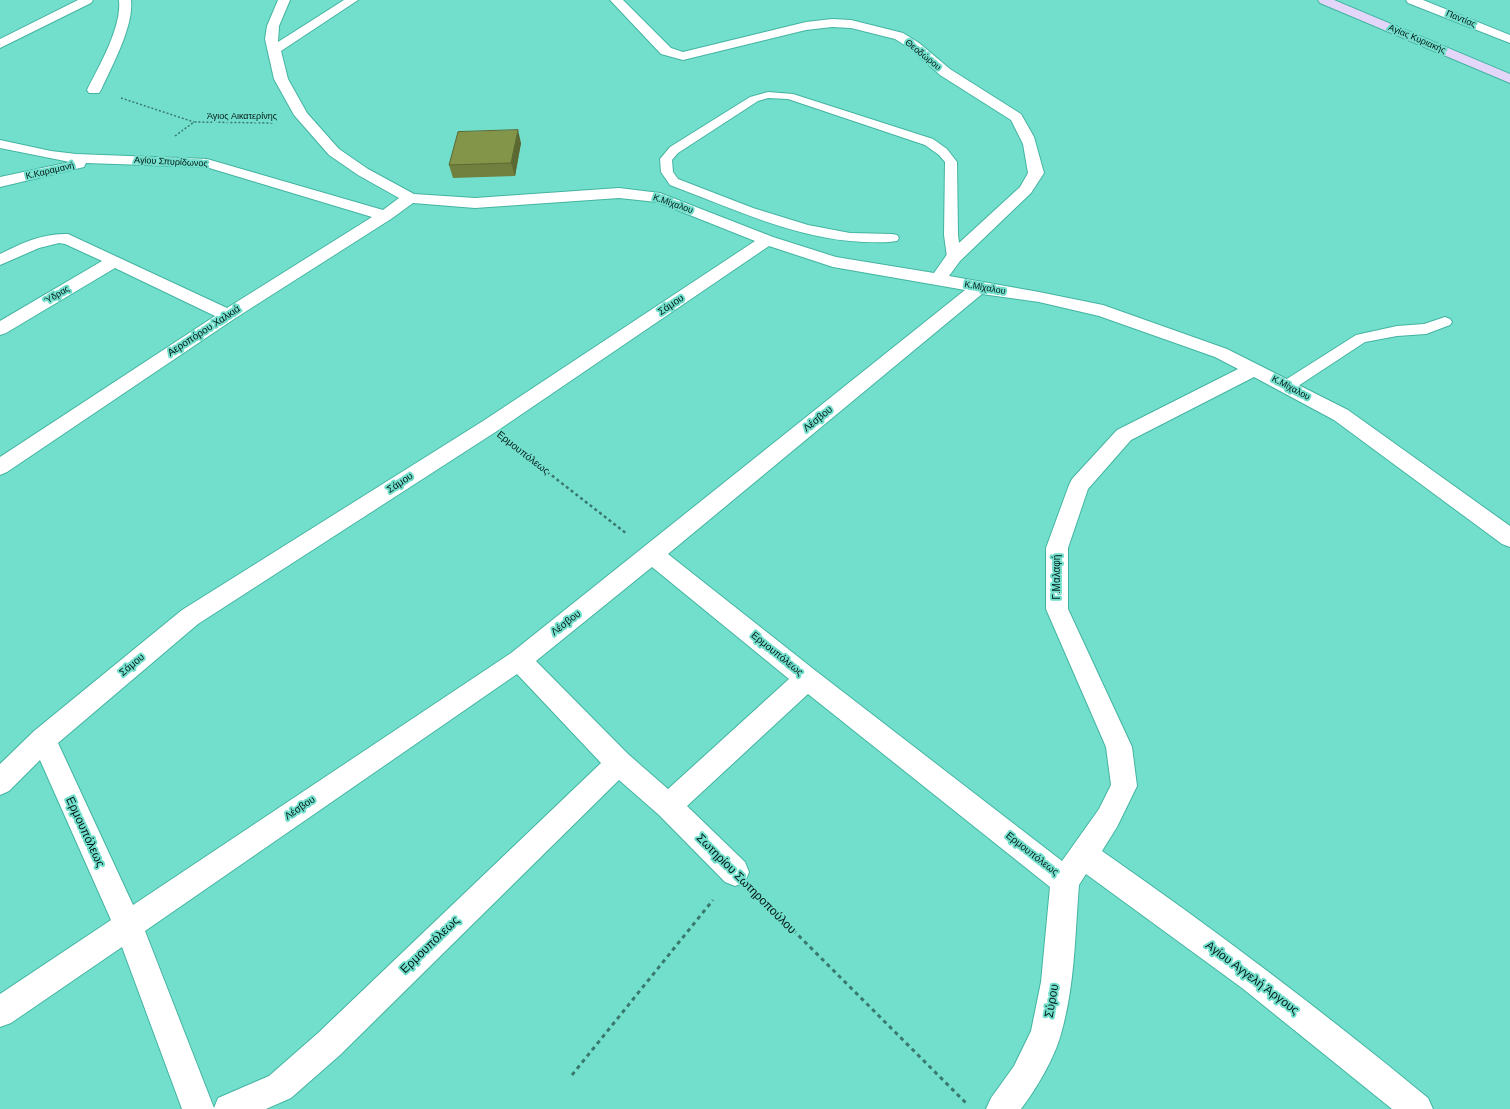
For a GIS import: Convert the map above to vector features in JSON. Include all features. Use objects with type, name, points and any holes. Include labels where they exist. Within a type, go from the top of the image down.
[{"type":"street","points":[[0,44],[86,0]]},
{"type":"street","points":[[94,90],[114,46],[126,3],[125,0]]},
{"type":"street","points":[[284,0],[273,26],[272,38],[280,79],[301,115],[334,152],[362,172],[410,198]]},
{"type":"street","points":[[274,50],[352,0]]},
{"type":"street","name":"Θεοδώρου","points":[[616,0],[666,51],[683,56],[806,26],[832,23],[880,30],[899,36],[915,46],[945,72],[1016,117],[1021,124],[1032,148],[1036,173],[1026,190],[954,258],[938,279]]},
{"type":"street","name":"Αγίας Κυριακής","points":[[1324,0],[1510,78]]},
{"type":"street","name":"Παντίας","points":[[1412,0],[1510,39]]},
{"type":"street","name":"Αγίου Σπυρίδωνος","points":[[0,144],[51,155],[100,159],[207,163],[219,165],[385,216]]},
{"type":"street","name":"Κ.Καραμανή","points":[[0,182],[100,159]]},
{"type":"street","name":"Κ.Μίχαλου","points":[[410,198],[475,203],[619,193],[660,198],[767,240],[833,262],[1038,297],[1103,311],[1221,353],[1288,386],[1341,415],[1366,431],[1510,538]]},
{"type":"street","name":"Αεροπόρου Χαλκιά","points":[[0,466],[228,315],[385,216],[410,198]]},
{"type":"street","points":[[0,260],[40,242],[58,238],[68,239],[228,315]]},
{"type":"street","name":"Σάμου","points":[[0,782],[43,739],[190,617],[490,426],[767,240]]},
{"type":"street","name":"Ύδρας","points":[[0,328],[114,261]]},
{"type":"street","name":"Λέσβου","points":[[128,925],[519,660],[652,554],[979,288]]},
{"type":"street","name":"Γ.Μαλαφή","points":[[1065,881],[1108,818],[1124,786],[1119,747],[1057,609],[1057,548],[1079,485],[1124,435],[1255,369]]},
{"type":"street","name":"Ερμουπόλεως","points":[[652,554],[1065,881]]},
{"type":"street","name":"Σωτηρίου Σωτηροπούλου","points":[[519,660],[619,763],[668,806],[735,872]]},
{"type":"street","points":[[668,806],[807,678]]},
{"type":"street","name":"Ερμουπόλεως","points":[[43,739],[128,925],[198,1109]]},
{"type":"street","name":"Ερμουπόλεως","points":[[229,1109],[280,1087],[323,1049],[619,763]]},
{"type":"street","name":"Αγίου Αγγελή Άργους","points":[[1082,854],[1160,908],[1296,1011],[1375,1073],[1417,1109]]},
{"type":"street","name":"Σύρου","points":[[1002,1109],[1025,1077],[1046,1034],[1056,982],[1065,881]]},
{"type":"street","points":[[0,1012],[128,925]]},
{"type":"lane","points":[[892,238],[859,238],[825,233],[782,221],[674,182],[667,172],[666,159],[674,150],[754,99],[768,95],[789,96],[929,142],[943,152],[951,162],[951,236],[954,258]]},
{"type":"lane","points":[[1288,386],[1361,338],[1397,331],[1426,329],[1445,322]]},
{"type":"path","points":[[94,90],[194,122]]},
{"type":"path","name":"Άγιος Αικατερίνης","points":[[140,160],[194,122],[308,123]]},
{"type":"path","name":"Ερμουπόλεως","points":[[490,426],[652,554]]},
{"type":"path","points":[[572,1075],[735,872]]},
{"type":"path","name":"Σωτηρίου Σωτηροπούλου","points":[[735,872],[972,1109]]},
{"type":"building","points":[[518,130],[511,163],[449,165],[458,132]]}]
